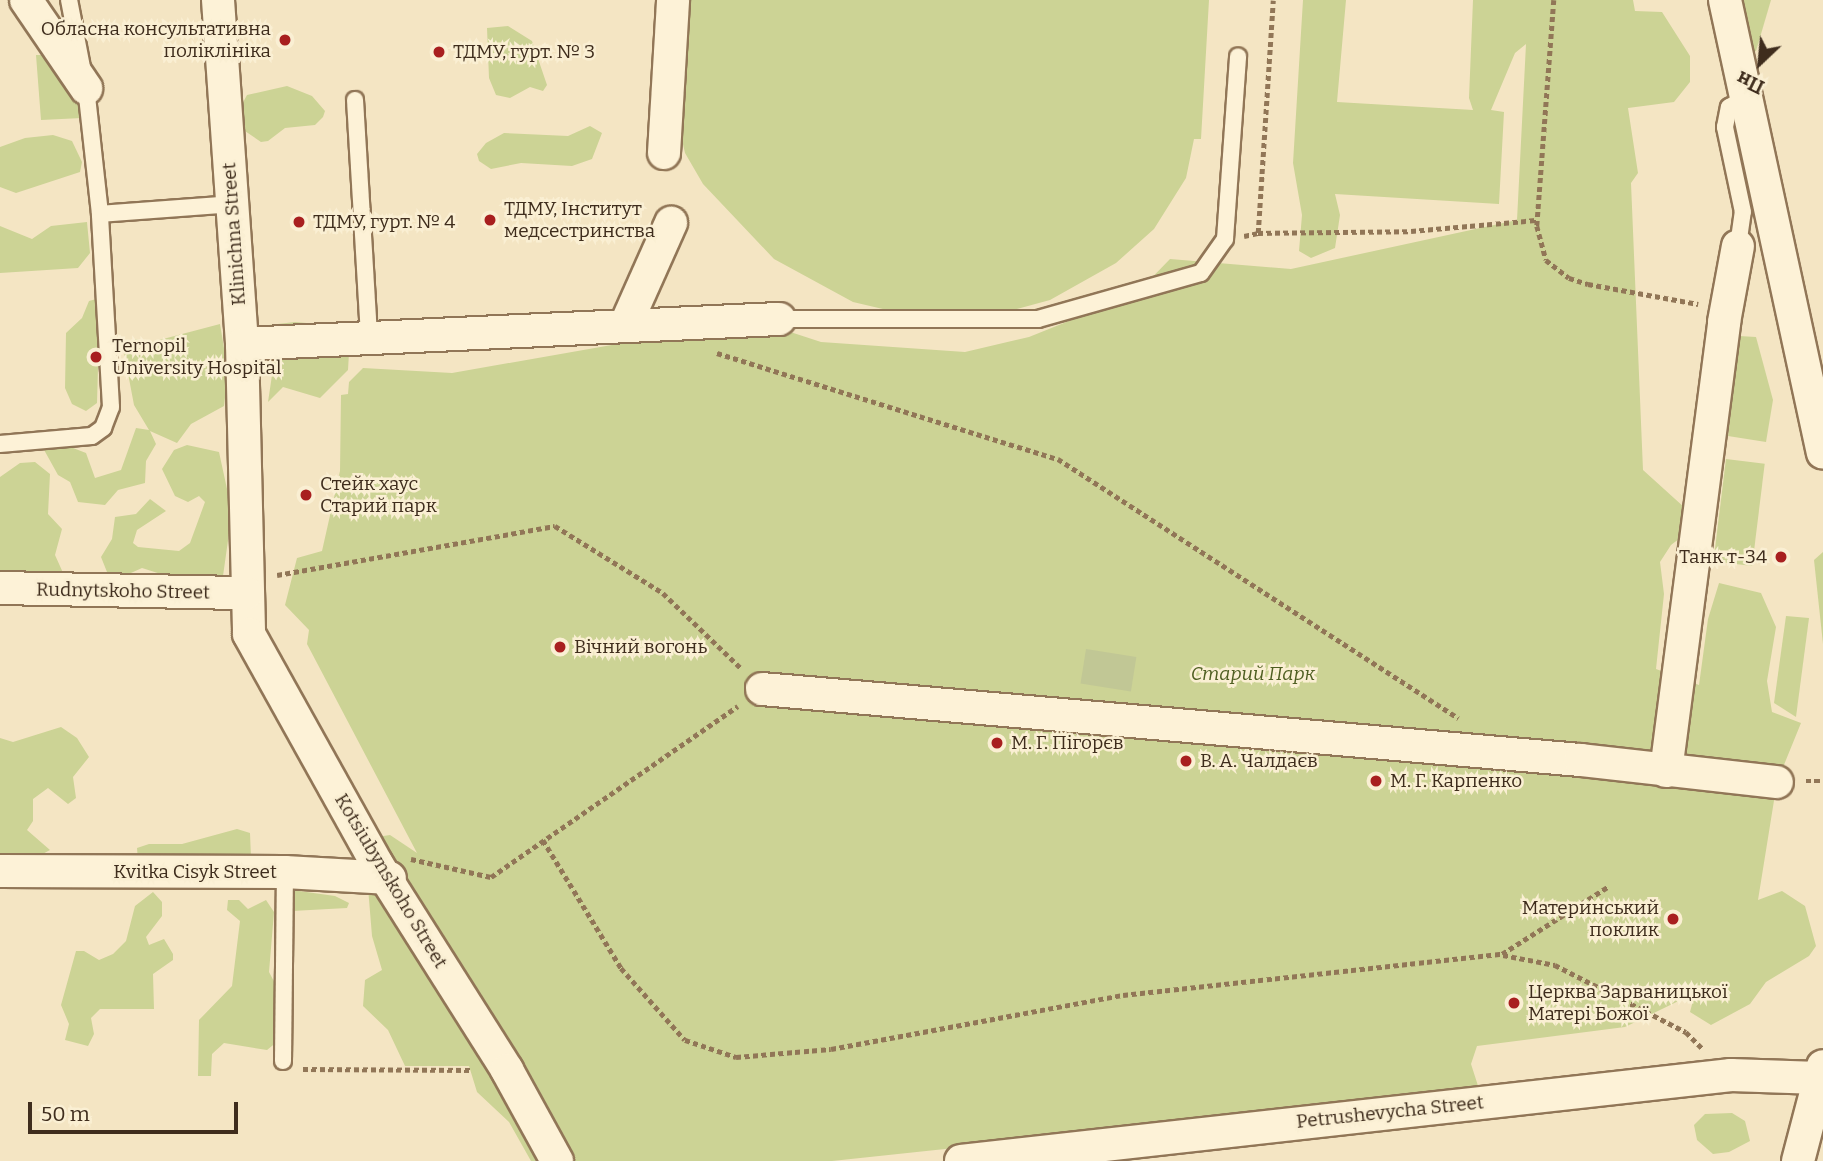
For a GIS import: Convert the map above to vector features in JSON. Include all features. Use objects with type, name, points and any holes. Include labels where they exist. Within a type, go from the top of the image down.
[{"type":"street","points":[[26,0],[86,88]]},
{"type":"street","name":"Klinichna Street","points":[[218,0],[242,344],[248,585]]},
{"type":"street","points":[[664,153],[673,0]]},
{"type":"street","points":[[1725,0],[1823,453]]},
{"type":"street","points":[[626,324],[671,223]]},
{"type":"street","points":[[1666,771],[1726,310],[1738,246]]},
{"type":"street","points":[[242,344],[626,324],[779,319]]},
{"type":"street","name":"Rudnytskoho Street","points":[[0,588],[248,585]]},
{"type":"street","name":"Kotsiubynskoho Street","points":[[248,585],[249,634],[384,871],[507,1070],[557,1161]]},
{"type":"street","points":[[762,689],[1777,782]]},
{"type":"street","name":"Kvitka Cisyk Street","points":[[0,871],[384,871]]},
{"type":"street","points":[[1798,1161],[1817,1111],[1821,1072]]},
{"type":"street","name":"Petrushevycha Street","points":[[961,1161],[1731,1075],[1821,1072]]},
{"type":"lane","points":[[0,444],[92,436],[109,418],[100,214],[86,88],[69,0]]},
{"type":"lane","points":[[779,319],[1038,319],[1201,273],[1225,239],[1238,57]]},
{"type":"lane","points":[[1738,246],[1743,212],[1725,127],[1729,107],[1746,98]]},
{"type":"lane","points":[[355,100],[369,338]]},
{"type":"lane","points":[[100,214],[233,204]]},
{"type":"lane","points":[[283,1060],[285,872]]},
{"type":"path","points":[[1258,233],[1273,0]]},
{"type":"path","points":[[1554,0],[1537,220],[1546,260],[1569,278],[1726,310]]},
{"type":"path","points":[[1225,239],[1258,233],[1411,231],[1537,220]]},
{"type":"path","points":[[704,349],[1058,460],[1469,726]]},
{"type":"path","points":[[248,585],[276,577],[282,571],[555,526],[663,593],[762,689],[491,877],[419,858],[384,871]]},
{"type":"path","points":[[544,840],[621,968],[685,1040],[736,1057],[831,1049],[1123,995],[1502,954],[1555,965],[1686,1032],[1731,1075]]},
{"type":"path","points":[[1502,954],[1608,886]]},
{"type":"path","points":[[283,1060],[308,1071],[507,1070]]},
{"type":"green space","points":[[683,0],[1209,0],[1201,139],[1194,139],[1186,178],[1154,229],[1116,263],[1050,300],[1002,313],[900,313],[853,302],[774,259],[703,184],[685,153],[677,118]]},
{"type":"green space","name":"Старий Парк","points":[[1303,0],[1346,0],[1337,102],[1473,110],[1469,98],[1473,0],[1633,0],[1635,11],[1662,12],[1690,56],[1690,82],[1674,102],[1628,108],[1638,173],[1631,183],[1643,470],[1685,508],[1688,532],[1671,545],[1660,562],[1664,594],[1656,669],[1699,685],[1708,619],[1719,583],[1761,593],[1776,627],[1767,681],[1772,712],[1801,723],[1777,782],[1758,900],[1782,891],[1805,906],[1816,946],[1809,956],[1766,982],[1750,1004],[1711,1025],[1690,1012],[1695,993],[1625,1027],[1477,1046],[1471,1064],[1480,1092],[832,1161],[531,1161],[509,1122],[477,1092],[469,1066],[405,1066],[388,1030],[363,1006],[365,980],[382,970],[372,936],[364,839],[390,835],[417,853],[307,644],[309,630],[285,605],[297,558],[322,551],[340,471],[341,395],[348,394],[349,382],[363,368],[452,373],[754,320],[821,342],[965,352],[1029,337],[1136,294],[1170,259],[1291,269],[1517,220],[1526,44],[1515,53],[1491,110],[1504,112],[1499,204],[1335,194],[1340,215],[1335,248],[1311,258],[1299,251],[1302,215],[1293,163]]},
{"type":"green space","points":[[1720,0],[1771,0],[1756,51],[1740,59]]},
{"type":"green space","points":[[508,26],[532,41],[547,85],[543,91],[530,87],[510,98],[496,95],[489,78],[487,28]]},
{"type":"green space","points":[[36,55],[57,55],[81,87],[82,118],[41,120]]},
{"type":"green space","points":[[287,86],[312,96],[325,111],[315,125],[285,128],[268,141],[261,142],[242,129],[240,108],[247,95]]},
{"type":"green space","points":[[590,126],[602,133],[592,159],[572,166],[521,163],[491,169],[479,161],[477,154],[486,143],[504,133],[568,136]]},
{"type":"green space","points":[[53,135],[72,141],[82,162],[80,172],[16,193],[0,187],[0,147],[25,138]]},
{"type":"green space","points":[[87,222],[90,253],[78,268],[0,273],[0,226],[32,239],[51,226]]},
{"type":"green space","points":[[100,298],[97,403],[86,411],[72,404],[65,388],[66,333],[82,318],[89,301]]},
{"type":"green space","points":[[295,322],[330,325],[349,353],[348,370],[320,398],[283,387],[268,402],[275,355],[269,325]]},
{"type":"green space","points":[[220,324],[228,372],[224,406],[191,424],[177,443],[150,431],[156,444],[146,461],[145,483],[118,490],[105,505],[78,502],[70,482],[58,475],[43,448],[55,441],[86,453],[95,478],[121,470],[136,428],[149,430],[134,405],[123,347],[135,339],[148,343]]},
{"type":"green space","points":[[1739,336],[1756,337],[1773,400],[1766,442],[1728,436]]},
{"type":"green space","points":[[187,445],[219,452],[232,512],[223,576],[186,582],[142,568],[122,577],[107,572],[101,557],[112,539],[115,517],[136,514],[150,499],[166,511],[137,530],[133,543],[138,547],[179,551],[190,543],[205,502],[199,496],[188,502],[175,496],[162,469],[174,450]]},
{"type":"green space","points":[[1726,459],[1765,464],[1752,566],[1713,561]]},
{"type":"green space","points":[[35,462],[50,474],[48,514],[62,529],[55,555],[64,575],[0,580],[0,477],[20,463]]},
{"type":"green space","points":[[1823,552],[1823,644],[1814,560]]},
{"type":"green space","points":[[1786,616],[1809,618],[1796,717],[1774,703]]},
{"type":"green space","points":[[1086,649],[1136,657],[1131,692],[1081,684]]},
{"type":"green space","points":[[61,727],[77,738],[89,757],[73,777],[76,798],[68,804],[48,788],[33,799],[33,821],[27,830],[50,850],[0,877],[0,738],[13,742]]},
{"type":"green space","points":[[237,829],[250,833],[251,858],[138,861],[137,848],[149,844],[182,844]]},
{"type":"green space","points":[[292,890],[335,896],[349,903],[347,908],[292,911]]},
{"type":"green space","points":[[153,892],[162,902],[162,916],[146,937],[149,945],[164,939],[173,954],[173,960],[153,974],[154,1009],[100,1009],[91,1018],[94,1034],[88,1046],[65,1040],[69,1024],[61,1005],[76,951],[84,951],[99,960],[113,954],[126,941],[135,906]]},
{"type":"green space","points":[[228,900],[239,900],[248,909],[266,900],[274,912],[269,972],[288,1008],[288,1033],[267,1050],[224,1043],[212,1054],[211,1076],[198,1076],[199,1020],[232,986],[240,921],[227,910]]},
{"type":"green space","points":[[1732,1113],[1745,1121],[1750,1141],[1729,1152],[1713,1154],[1697,1140],[1694,1125],[1705,1114]]},
{"type":"place","name":"Обласна консультативна поліклініка","points":[[285,40]]},
{"type":"place","name":"ТДМУ, гурт. № 3","points":[[439,52]]},
{"type":"place","name":"ТДМУ, Iнститут медсестринства","points":[[490,220]]},
{"type":"place","name":"ТДМУ, гурт. № 4","points":[[299,222]]},
{"type":"place","name":"Ternopil University Hospital","points":[[96,357]]},
{"type":"place","name":"Стейк хаус Старий парк","points":[[306,495]]},
{"type":"place","name":"Танк т-34","points":[[1781,557]]},
{"type":"place","name":"Вічний вогонь","points":[[560,647]]},
{"type":"place","name":"М. Г. Пігорєв","points":[[997,743]]},
{"type":"place","name":"В. А. Чалдаєв","points":[[1186,761]]},
{"type":"place","name":"М. Г. Карпенко","points":[[1376,781]]},
{"type":"place","name":"Материнський поклик","points":[[1673,919]]},
{"type":"place","name":"Церква Зарваницької Матері Божої","points":[[1514,1003]]}]
